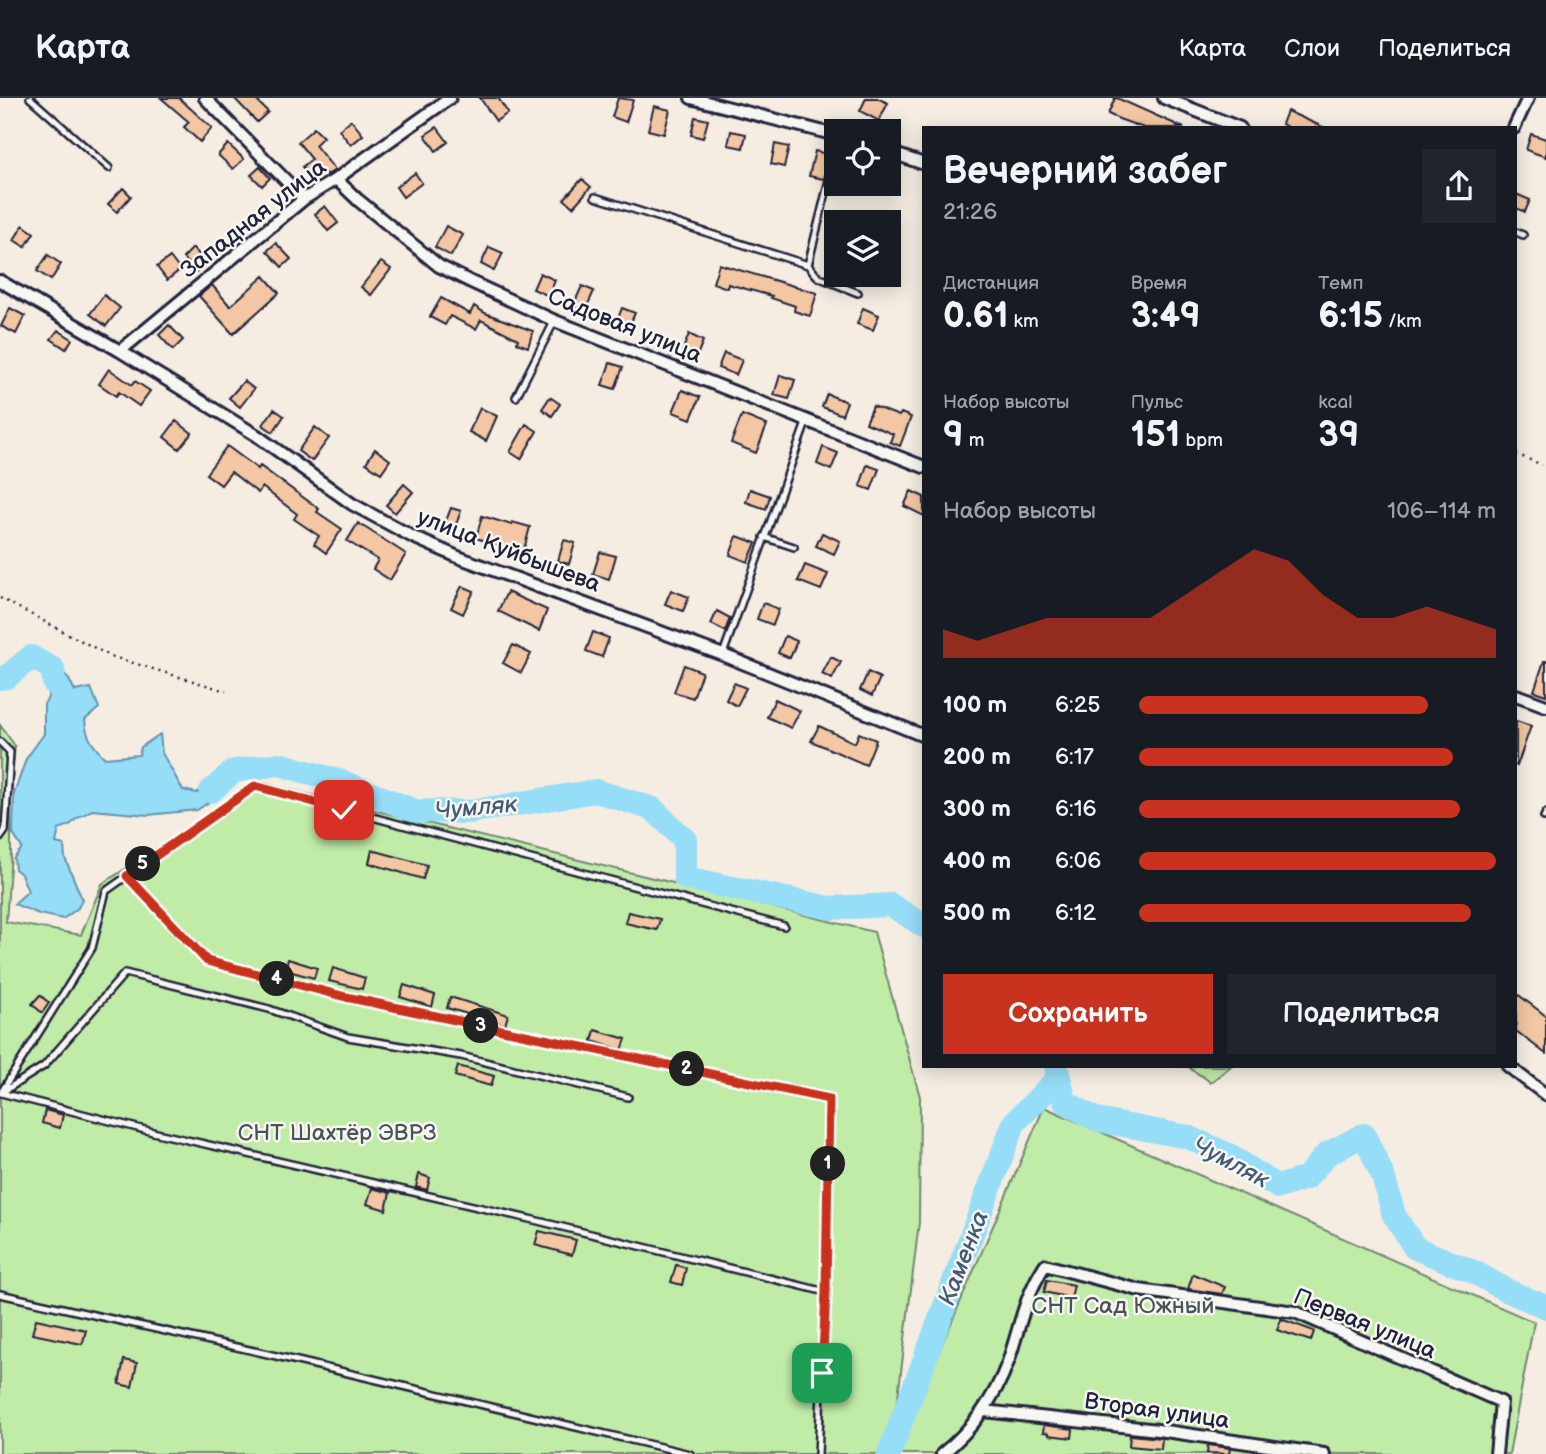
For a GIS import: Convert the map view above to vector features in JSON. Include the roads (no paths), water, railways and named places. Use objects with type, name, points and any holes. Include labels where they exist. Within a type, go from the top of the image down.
[{"type":"street","points":[[205,98],[304,199]]},
{"type":"street","name":"Западная улица","points":[[120,351],[304,199],[450,98]]},
{"type":"street","points":[[691,98],[824,132]]},
{"type":"street","points":[[1164,98],[1235,126]]},
{"type":"street","points":[[1515,126],[1528,98]]},
{"type":"street","points":[[901,156],[922,163]]},
{"type":"street","name":"Садовая улица","points":[[336,179],[439,266],[555,321],[922,466]]},
{"type":"street","name":"улица Куйбышева","points":[[0,281],[256,435],[352,504],[413,537],[458,557],[723,654],[922,735]]},
{"type":"street","points":[[1517,695],[1546,706]]},
{"type":"street","points":[[1511,1068],[1546,1095]]},
{"type":"street","name":"Первая улица","points":[[984,1411],[1007,1363],[1031,1286],[1045,1265],[1139,1290],[1295,1312],[1501,1402],[1496,1454]]},
{"type":"street","points":[[942,1454],[965,1435],[984,1411]]},
{"type":"street","name":"Вторая улица","points":[[984,1411],[1119,1425],[1324,1454]]},
{"type":"lane","points":[[30,98],[110,168]]},
{"type":"lane","points":[[808,265],[825,196]]},
{"type":"lane","points":[[594,197],[808,265],[818,277],[858,293]]},
{"type":"lane","points":[[1517,232],[1523,235]]},
{"type":"lane","points":[[516,397],[555,321]]},
{"type":"lane","points":[[723,654],[807,420]]},
{"type":"lane","points":[[764,537],[794,547]]},
{"type":"lane","points":[[0,742],[10,752],[5,831],[0,838]]},
{"type":"lane","points":[[0,1093],[92,948],[106,891],[255,786],[785,926]]},
{"type":"lane","points":[[127,876],[207,961],[346,997],[829,1099],[826,1292],[818,1454]]},
{"type":"lane","points":[[0,1093],[44,1066],[125,974],[269,1009],[348,1037],[461,1056],[628,1097]]},
{"type":"lane","points":[[0,1093],[157,1133],[538,1221],[826,1292]]},
{"type":"lane","points":[[0,1294],[690,1454]]},
{"type":"water","points":[[40,656],[61,670],[75,691],[91,688],[99,708],[85,720],[87,731],[91,741],[105,758],[139,755],[141,747],[160,734],[162,753],[183,790],[197,793],[219,769],[237,761],[239,777],[232,787],[197,810],[148,815],[92,810],[59,829],[56,843],[64,845],[65,858],[82,899],[78,908],[63,919],[39,914],[14,904],[28,891],[21,874],[15,869],[14,858],[22,848],[13,834],[14,794],[26,759],[44,734],[44,704],[48,698],[49,674],[36,666]]},
{"type":"waterway","name":"Чумляк","points":[[0,678],[7,677],[31,657],[53,669],[54,683]]},
{"type":"waterway","name":"Чумляк","points":[[211,791],[234,771],[279,764],[339,781],[415,811],[468,812],[596,791],[653,809],[685,840],[685,878],[830,908],[891,905],[922,925]]},
{"type":"waterway","name":"Чумляк","points":[[1056,1068],[1065,1102],[1097,1120],[1188,1137],[1229,1155],[1278,1187],[1306,1178],[1327,1154],[1364,1135],[1383,1176],[1394,1215],[1415,1248],[1474,1272],[1508,1291],[1546,1307]]},
{"type":"waterway","name":"Каменка","points":[[889,1454],[1014,1123],[1059,1077]]},
{"type":"park label","name":"СНТ Шахтёр ЭВРЗ","points":[[337,1132]]},
{"type":"park label","name":"СНТ Сад Южный","points":[[1123,1305]]}]
